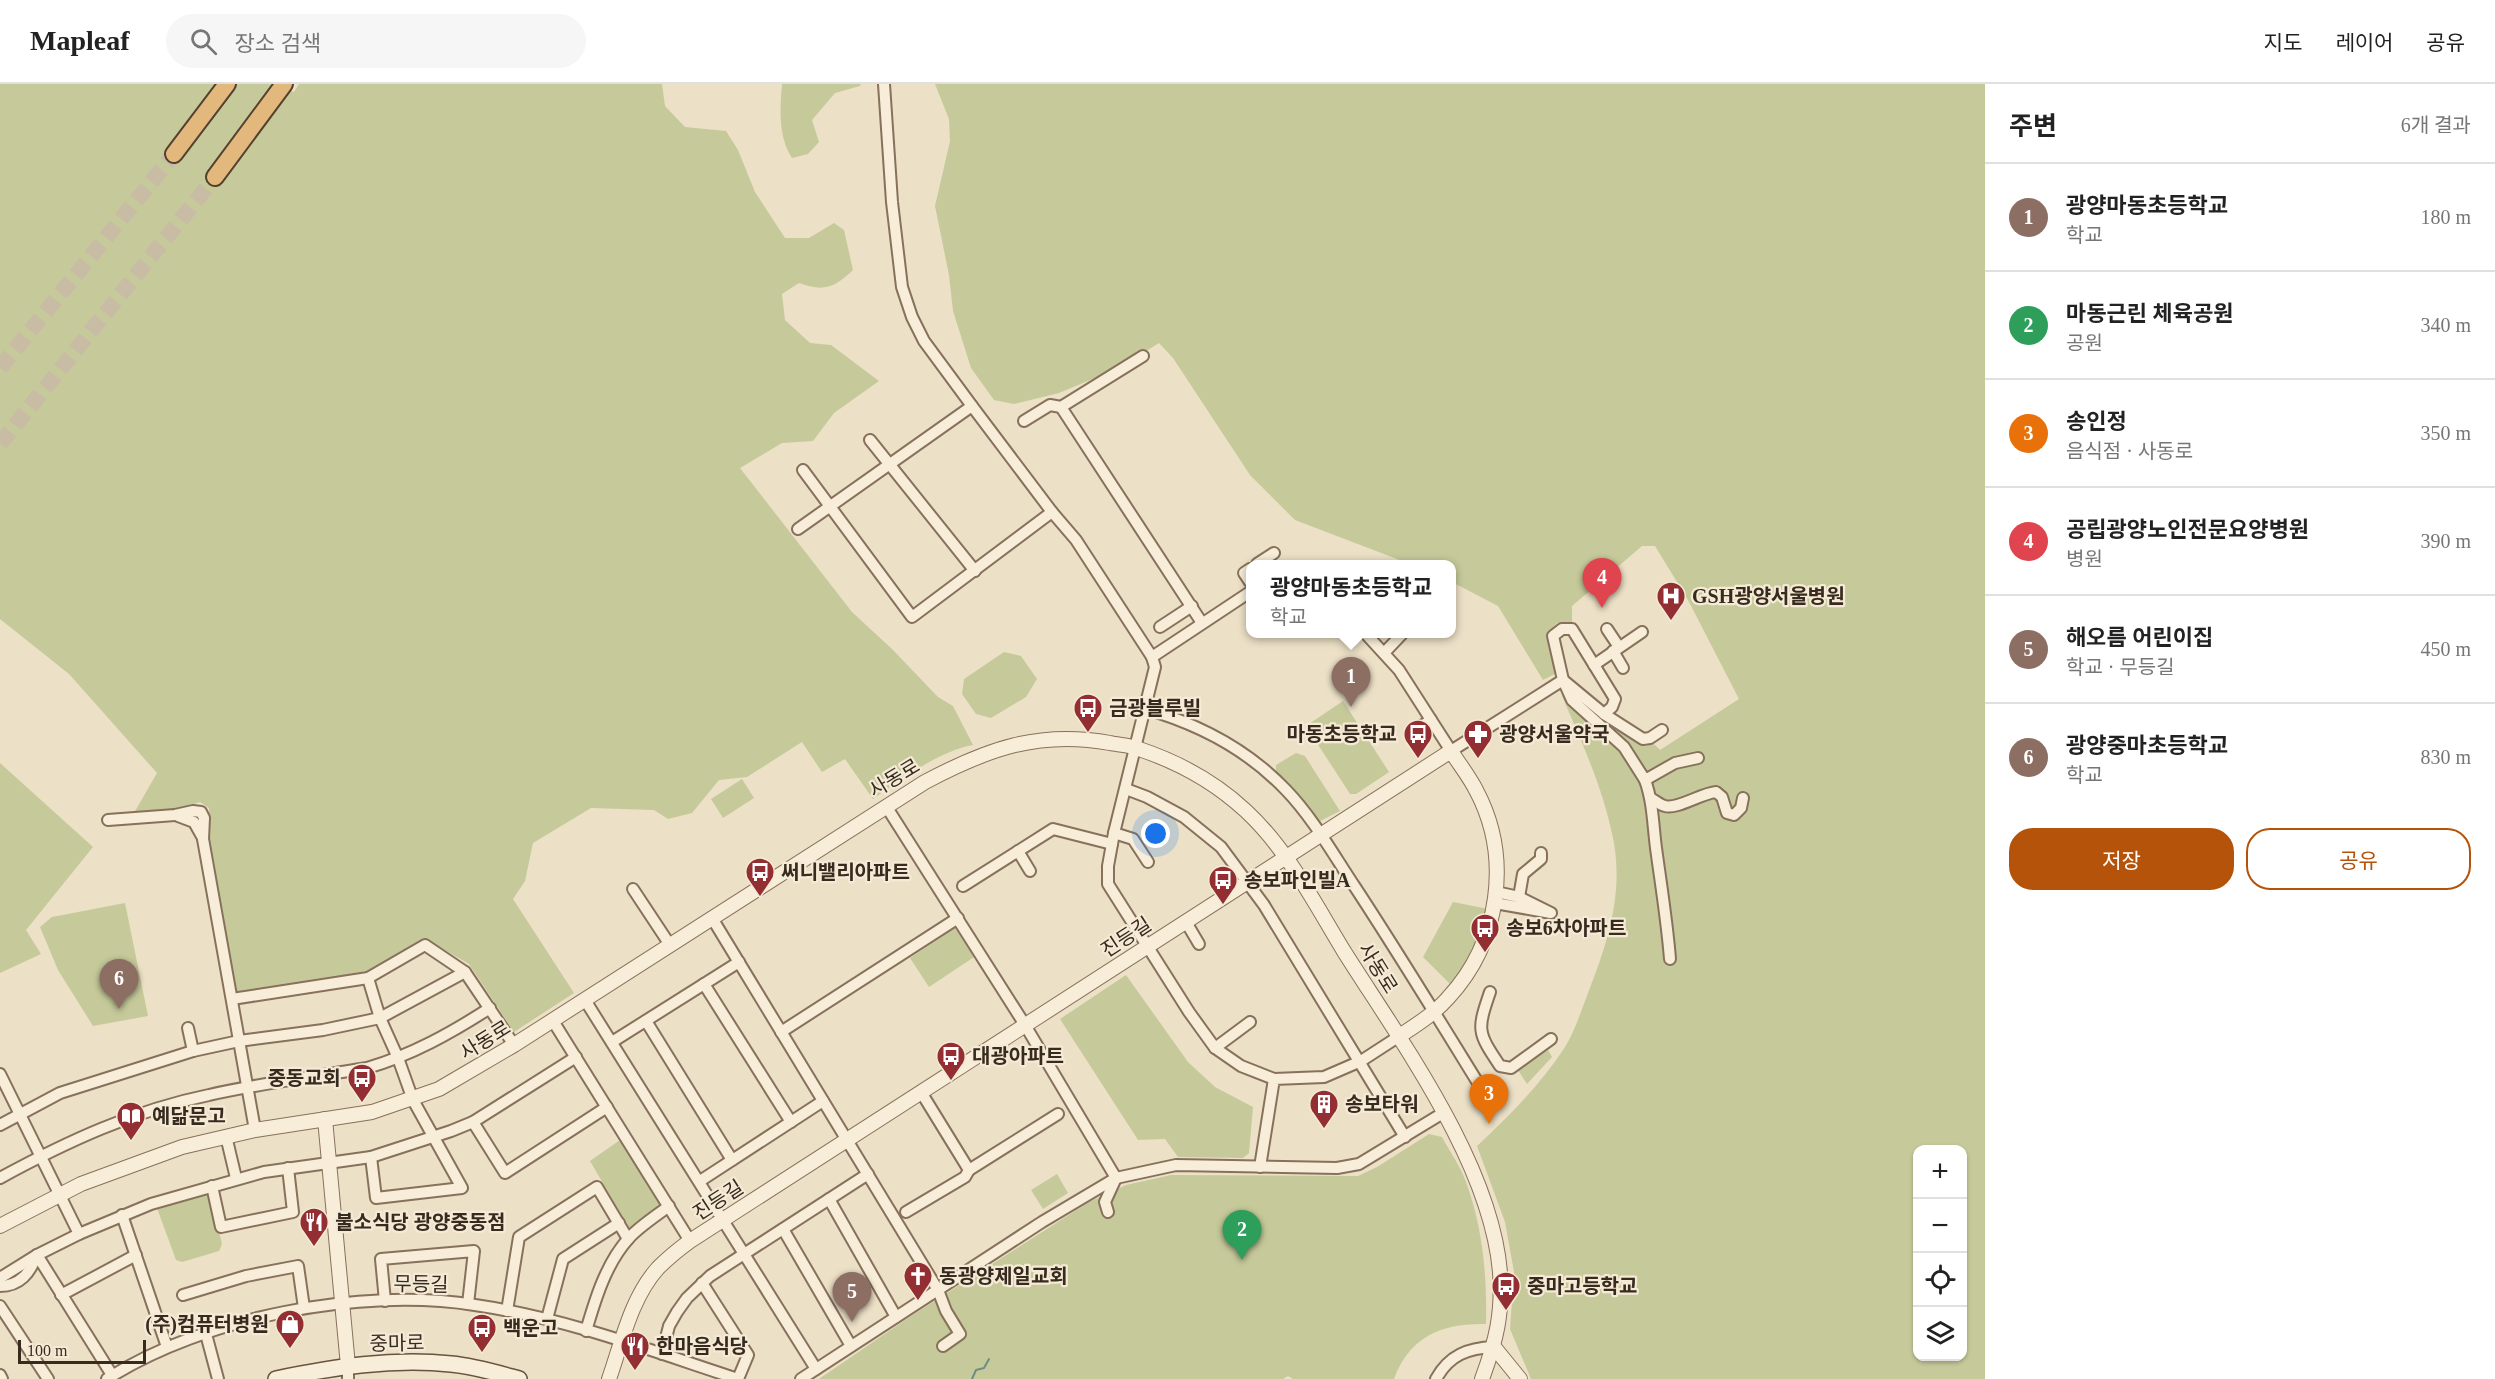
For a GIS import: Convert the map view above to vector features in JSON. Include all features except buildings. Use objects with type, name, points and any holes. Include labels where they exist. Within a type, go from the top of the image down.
[{"type":"highway","points":[[174,154],[226,84]]},
{"type":"highway","points":[[214,177],[284,84]]},
{"type":"main road","name":"중마로","points":[[276,1379],[348,1372],[395,1363],[450,1364],[471,1373],[519,1379]]},
{"type":"street","points":[[884,84],[892,201],[902,287],[912,317],[924,341],[1052,512],[1076,540],[1152,657],[1155,667],[1137,748],[1114,833],[1108,866],[1108,884],[1189,1012],[1215,1048],[1241,1066],[1274,1079],[1324,1077],[1361,1061],[1434,1012],[1449,998],[1473,965],[1484,944],[1496,898],[1497,864],[1486,816],[1476,791],[1399,670],[1370,638]]},
{"type":"street","points":[[1024,421],[1050,405],[1061,407],[1143,356]]},
{"type":"street","points":[[798,529],[972,406]]},
{"type":"street","points":[[1061,407],[1202,623]]},
{"type":"street","points":[[870,440],[975,572]]},
{"type":"street","points":[[803,470],[912,617],[1052,512]]},
{"type":"street","points":[[1263,560],[1274,553]]},
{"type":"street","points":[[1152,657],[1246,595]]},
{"type":"street","points":[[1160,627],[1192,606]]},
{"type":"street","points":[[1604,714],[1612,707],[1615,699],[1572,629],[1562,629],[1553,636],[1563,680],[1572,700],[1624,747],[1645,780],[1652,799],[1653,830],[1670,958]]},
{"type":"street","points":[[1607,629],[1623,668]]},
{"type":"street","points":[[1594,664],[1642,632]]},
{"type":"street","points":[[1384,653],[1398,638]]},
{"type":"street","points":[[1563,680],[1634,735],[1643,739],[1650,738],[1662,730]]},
{"type":"street","name":"진등길","points":[[609,1379],[633,1307],[644,1288],[657,1269],[690,1241],[1563,680]]},
{"type":"street","points":[[1146,709],[1168,715],[1232,746],[1287,790],[1321,835],[1483,1091]]},
{"type":"street","points":[[1414,731],[1431,720]]},
{"type":"street","name":"사동로","points":[[0,1226],[59,1195],[135,1163],[226,1136],[372,1112],[412,1100],[470,1073],[886,806],[950,768],[1011,745],[1081,738],[1137,748],[1177,765],[1214,785],[1254,819],[1286,858],[1398,1037],[1457,1138],[1480,1188],[1493,1236],[1500,1272],[1499,1315],[1494,1347],[1482,1379]]},
{"type":"street","points":[[1645,780],[1675,763],[1698,758]]},
{"type":"street","points":[[1126,789],[1147,797],[1184,817],[1221,847],[1248,882],[1361,1061],[1405,1137]]},
{"type":"street","points":[[1652,799],[1666,807],[1676,806],[1705,793],[1716,792],[1722,797],[1727,813],[1734,815],[1741,808],[1743,798]]},
{"type":"street","points":[[886,806],[1025,1025],[1116,1179]]},
{"type":"street","points":[[108,820],[175,816],[193,811],[201,812],[204,818],[203,839],[255,1130]]},
{"type":"street","points":[[963,886],[1053,829],[1112,844]]},
{"type":"street","points":[[1114,833],[1133,838],[1148,862]]},
{"type":"street","points":[[1018,852],[1030,871]]},
{"type":"street","points":[[1519,897],[1523,874],[1540,859],[1541,853]]},
{"type":"street","points":[[633,889],[670,945]]},
{"type":"street","points":[[1519,897],[1551,913],[1496,898],[1519,897]]},
{"type":"street","points":[[712,918],[938,1290],[946,1311],[960,1334],[943,1346]]},
{"type":"street","points":[[781,1032],[958,918]]},
{"type":"street","points":[[1185,922],[1199,944]]},
{"type":"street","points":[[232,999],[368,978],[425,945],[465,972],[514,1045]]},
{"type":"street","points":[[612,1042],[739,962]]},
{"type":"street","points":[[0,1125],[60,1093],[193,1051],[239,1041],[323,1030],[380,1018],[465,972]]},
{"type":"street","points":[[368,978],[380,1018],[398,1058],[412,1100],[462,1188],[376,1198],[371,1157]]},
{"type":"street","points":[[704,984],[791,1122]]},
{"type":"street","points":[[1490,992],[1480,1023],[1482,1040],[1500,1066],[1511,1068],[1551,1039]]},
{"type":"street","points":[[585,1000],[816,1369]]},
{"type":"street","points":[[0,1178],[84,1135],[207,1095],[367,1068],[398,1058],[428,1045],[490,1008]]},
{"type":"street","points":[[553,1020],[690,1241]]},
{"type":"street","points":[[646,1021],[732,1160]]},
{"type":"street","points":[[1215,1048],[1250,1022]]},
{"type":"street","points":[[188,1028],[193,1051]]},
{"type":"street","points":[[0,1278],[37,1255],[122,1215],[236,1178],[288,1168],[371,1157],[434,1137],[473,1122],[576,1057]]},
{"type":"street","points":[[0,1074],[79,1234]]},
{"type":"street","points":[[1260,1167],[1274,1079]]},
{"type":"street","points":[[921,1092],[969,1170]]},
{"type":"street","points":[[700,1181],[823,1101]]},
{"type":"street","points":[[473,1122],[505,1173],[607,1107]]},
{"type":"street","points":[[801,1379],[1042,1222],[1116,1179],[1176,1165],[1337,1168],[1359,1164],[1443,1113]]},
{"type":"street","points":[[906,1212],[965,1177],[969,1170],[1058,1114]]},
{"type":"street","points":[[325,1119],[348,1372]]},
{"type":"street","points":[[226,1136],[236,1178]]},
{"type":"street","points":[[212,1186],[221,1227],[293,1212],[288,1168]]},
{"type":"street","points":[[662,1354],[669,1326],[687,1298],[702,1283],[868,1174]]},
{"type":"street","points":[[1108,1212],[1105,1202],[1116,1179]]},
{"type":"street","points":[[507,1311],[519,1237],[597,1187],[628,1239]]},
{"type":"street","points":[[829,1199],[896,1317]]},
{"type":"street","points":[[586,1331],[597,1295],[611,1264],[628,1239],[669,1206]]},
{"type":"street","points":[[122,1215],[167,1347]]},
{"type":"street","points":[[547,1319],[563,1259],[619,1223]]},
{"type":"street","points":[[783,1228],[851,1346]]},
{"type":"street","points":[[385,1301],[381,1259],[474,1251],[468,1304]]},
{"type":"street","points":[[0,1286],[9,1286],[30,1273],[37,1255]]},
{"type":"street","points":[[37,1255],[109,1377]]},
{"type":"street","points":[[62,1294],[136,1255]]},
{"type":"street","points":[[183,1295],[246,1276],[298,1266],[304,1308]]},
{"type":"street","points":[[702,1283],[748,1355],[738,1379]]},
{"type":"street","name":"무등길","points":[[109,1377],[167,1347],[206,1334],[304,1308],[385,1301],[468,1304],[547,1319],[738,1379]]},
{"type":"street","points":[[0,1306],[48,1379]]},
{"type":"street","points":[[206,1334],[218,1379]]},
{"type":"street","points":[[1436,1379],[1453,1356],[1474,1348],[1494,1347],[1520,1379]]},
{"type":"green space","points":[[0,84],[269,84],[294,92],[299,84],[662,84],[665,106],[685,127],[726,131],[738,150],[755,192],[785,238],[809,238],[834,223],[844,230],[853,270],[828,287],[822,288],[799,283],[782,294],[785,320],[810,343],[831,345],[879,381],[834,413],[813,441],[782,443],[740,468],[852,612],[892,649],[938,697],[953,706],[973,745],[947,753],[934,760],[873,799],[845,759],[822,772],[802,742],[747,777],[719,780],[692,813],[668,819],[654,810],[591,808],[533,843],[525,881],[513,899],[574,993],[514,1032],[469,964],[424,938],[370,970],[329,980],[236,994],[209,843],[209,808],[200,802],[174,811],[134,813],[157,773],[69,674],[0,619]]},
{"type":"green space","points":[[782,84],[861,84],[835,93],[812,120],[819,142],[808,154],[792,158],[782,132]]},
{"type":"green space","points":[[935,84],[1985,84],[1985,1379],[1531,1379],[1510,1329],[1514,1272],[1505,1222],[1477,1146],[1524,1099],[1565,1047],[1575,1028],[1595,974],[1612,917],[1617,878],[1609,819],[1598,783],[1562,696],[1565,694],[1646,746],[1653,743],[1660,750],[1739,699],[1688,600],[1655,546],[1642,546],[1572,606],[1572,622],[1557,623],[1546,635],[1555,674],[1543,680],[1498,606],[1456,584],[1456,560],[1400,560],[1295,520],[1250,475],[1173,358],[1159,343],[1119,368],[1059,393],[1014,404],[994,400],[971,368],[953,311],[949,275],[935,206],[950,141],[949,119]]},
{"type":"green space","points":[[1004,652],[1021,656],[1037,679],[1026,697],[991,718],[976,714],[962,694],[964,679]]},
{"type":"green space","points":[[1343,701],[1389,772],[1356,794],[1350,794],[1306,726]]},
{"type":"green space","points":[[1296,753],[1305,756],[1340,811],[1320,821],[1276,773],[1276,765]]},
{"type":"green space","points":[[0,763],[93,847],[26,930],[41,954],[0,973]]},
{"type":"green space","points":[[742,779],[754,798],[723,818],[711,799]]},
{"type":"green space","points":[[1453,902],[1488,909],[1474,949],[1450,984],[1423,957]]},
{"type":"green space","points":[[125,903],[148,1016],[93,1026],[58,970],[40,927],[52,917]]},
{"type":"green space","points":[[955,928],[974,957],[929,987],[910,958]]},
{"type":"green space","points":[[1126,975],[1188,1062],[1215,1087],[1253,1107],[1249,1153],[1243,1158],[1178,1157],[1165,1139],[1138,1140],[1060,1019]]},
{"type":"green space","points":[[1548,1050],[1552,1057],[1527,1084],[1518,1070]]},
{"type":"green space","points":[[1429,1134],[1442,1137],[1461,1171],[1472,1199],[1483,1252],[1486,1324],[1455,1326],[1429,1335],[1409,1352],[1394,1379],[1293,1379],[1288,1376],[1283,1379],[819,1379],[908,1318],[1089,1202],[1126,1185],[1171,1175],[1358,1176],[1377,1167]]},
{"type":"green space","points":[[620,1140],[624,1141],[661,1201],[659,1207],[634,1228],[629,1228],[590,1161]]},
{"type":"green space","points":[[1057,1174],[1068,1193],[1043,1209],[1031,1190]]},
{"type":"green space","points":[[204,1192],[210,1193],[222,1244],[219,1251],[182,1262],[176,1260],[157,1208]]},
{"type":"waterway","points":[[972,1379],[976,1370],[984,1368],[989,1359]]},
{"type":"tunnel","points":[[0,368],[174,154]]},
{"type":"tunnel","points":[[0,444],[215,177]]},
{"type":"place","name":"공립광양노인전문요양병원","points":[[1602,608]]},
{"type":"place","name":"GSH광양서울병원","points":[[1671,622]]},
{"type":"place","name":"광양마동초등학교","points":[[1351,707]]},
{"type":"place","name":"금광블루빌","points":[[1088,734]]},
{"type":"place","name":"마동초등학교","points":[[1418,760]]},
{"type":"place","name":"광양서울약국","points":[[1478,760]]},
{"type":"place","name":"써니밸리아파트","points":[[760,898]]},
{"type":"place","name":"송보파인빌A","points":[[1223,906]]},
{"type":"place","name":"송보6차아파트","points":[[1485,954]]},
{"type":"place","name":"광양중마초등학교","points":[[119,1009]]},
{"type":"place","name":"대광아파트","points":[[951,1082]]},
{"type":"place","name":"중동교회","points":[[362,1104]]},
{"type":"place","name":"송인정","points":[[1489,1124]]},
{"type":"place","name":"송보타워","points":[[1324,1130]]},
{"type":"place","name":"예닮문고","points":[[131,1142]]},
{"type":"place","name":"불소식당 광양중동점","points":[[314,1248]]},
{"type":"place","name":"마동근린 체육공원","points":[[1242,1260]]},
{"type":"place","name":"동광양제일교회","points":[[918,1302]]},
{"type":"place","name":"중마고등학교","points":[[1506,1312]]},
{"type":"place","name":"해오름 어린이집","points":[[852,1322]]},
{"type":"place","name":"(주)컴퓨터병원","points":[[290,1350]]},
{"type":"place","name":"백운고","points":[[482,1354]]},
{"type":"place","name":"한마음식당","points":[[635,1372]]}]
